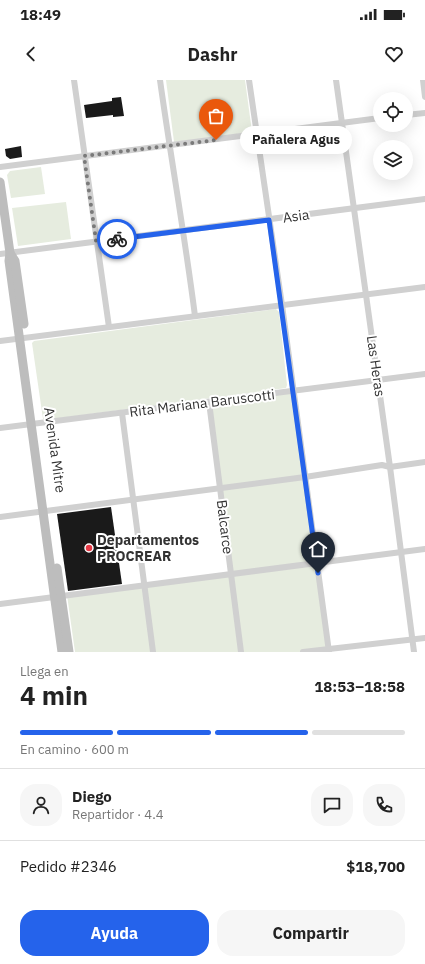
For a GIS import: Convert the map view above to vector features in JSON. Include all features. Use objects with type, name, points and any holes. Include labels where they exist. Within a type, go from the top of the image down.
[{"type":"main road","name":"Avenida Mitre","points":[[0,182],[10,253],[9,261],[23,338],[58,596],[69,652]]},
{"type":"main road","name":"Avenida Mitre","points":[[58,596],[62,652]]},
{"type":"street","points":[[74,80],[108,327]]},
{"type":"street","points":[[160,80],[184,231],[195,316]]},
{"type":"street","points":[[249,80],[282,305],[329,650]]},
{"type":"street","name":"Las Heras","points":[[336,80],[390,467],[414,652]]},
{"type":"street","points":[[423,80],[425,97]]},
{"type":"street","points":[[413,114],[425,112]]},
{"type":"street","points":[[0,167],[373,119]]},
{"type":"street","name":"Asia","points":[[0,254],[425,199]]},
{"type":"street","points":[[0,341],[425,287]]},
{"type":"street","name":"Rita Mariana Baruscotti","points":[[0,428],[425,374]]},
{"type":"street","name":"Balcarce","points":[[209,402],[241,652]]},
{"type":"street","points":[[122,413],[153,652]]},
{"type":"street","points":[[0,517],[305,477],[382,465],[390,467],[425,462]]},
{"type":"street","points":[[0,604],[425,549]]},
{"type":"street","points":[[303,652],[425,638]]},
{"type":"shaded area","points":[[166,80],[245,80],[252,132],[174,142]]},
{"type":"shaded area","points":[[41,167],[45,194],[11,198],[7,175],[10,171]]},
{"type":"shaded area","points":[[66,202],[71,239],[18,246],[12,208]]},
{"type":"shaded area","points":[[276,309],[279,312],[287,385],[286,388],[45,420],[43,419],[32,343],[34,341]]},
{"type":"shaded area","points":[[293,391],[329,652],[75,652],[67,595],[231,575],[209,402]]},
{"type":"building","points":[[121,97],[124,116],[113,117],[113,115],[86,118],[84,105],[112,101],[112,98]]},
{"type":"building","points":[[21,146],[22,157],[10,159],[6,156],[5,149]]},
{"type":"building","name":"Departamentos PROCREAR","points":[[111,507],[122,584],[68,591],[57,514]]},
{"type":"way so far","points":[[117,239],[96,241],[84,156],[216,140]]},
{"type":"place","name":"Pañalera Agus","points":[[216,140]]},
{"type":"place","name":"Departamentos PROCREAR","points":[[89,548]]},
{"type":"route","points":[[117,239],[269,220],[318,573]]}]
